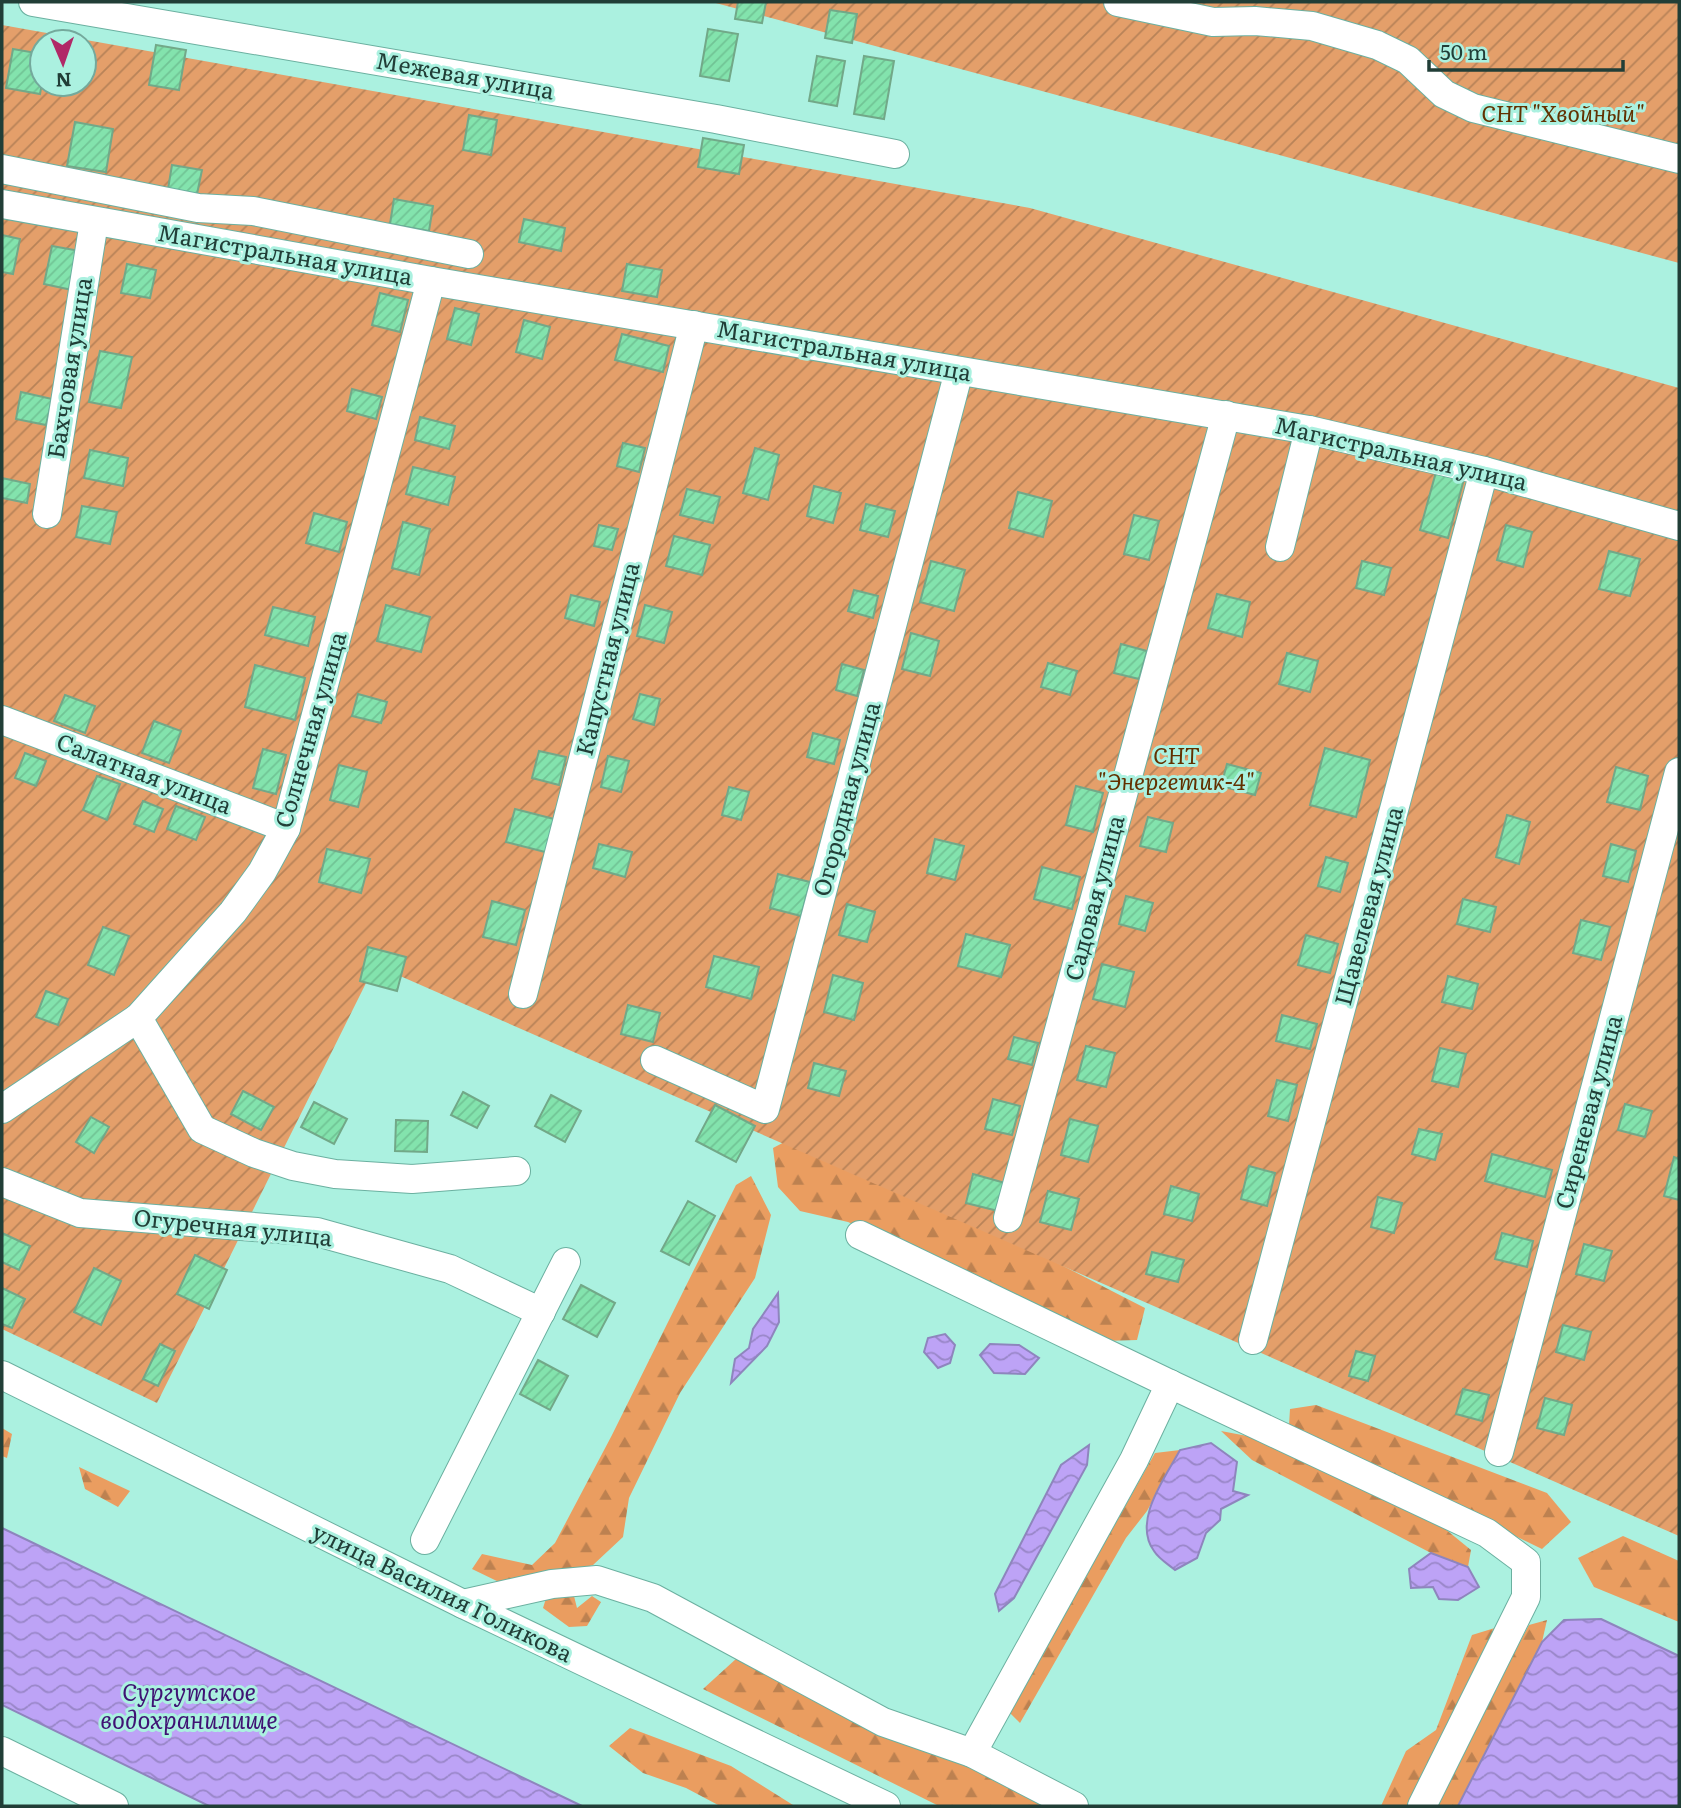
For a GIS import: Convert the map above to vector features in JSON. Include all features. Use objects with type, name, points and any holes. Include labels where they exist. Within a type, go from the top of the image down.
[{"type":"street","name":"Межевая улица","points":[[33,2],[702,117],[895,154]]},
{"type":"street","points":[[1118,2],[1213,22],[1255,21],[1312,26],[1377,45],[1408,60],[1444,94],[1473,108],[1679,159]]},
{"type":"street","points":[[2,169],[198,208],[253,211],[469,254]]},
{"type":"street","name":"Магистральная улица","points":[[2,204],[431,281],[1309,430],[1484,471],[1679,526]]},
{"type":"street","name":"Бахчовая улица","points":[[47,514],[94,222]]},
{"type":"street","name":"Солнечная улица","points":[[2,1108],[138,1018],[233,912],[262,872],[286,828],[431,281]]},
{"type":"street","name":"Капустная улица","points":[[523,993],[694,325]]},
{"type":"street","name":"Огородная улица","points":[[655,1060],[765,1109],[959,372]]},
{"type":"street","name":"Садовая улица","points":[[1008,1218],[1226,415]]},
{"type":"street","points":[[1280,547],[1309,430]]},
{"type":"street","name":"Щавелевая улица","points":[[1253,1340],[1484,471]]},
{"type":"street","name":"Салатная улица","points":[[2,720],[286,828]]},
{"type":"street","name":"Сиреневая улица","points":[[1499,1452],[1679,772]]},
{"type":"street","points":[[138,1018],[202,1129],[254,1153],[293,1166],[335,1174],[412,1179],[516,1171]]},
{"type":"street","name":"Огуречная улица","points":[[2,1182],[80,1213],[317,1232],[450,1269],[541,1312]]},
{"type":"street","points":[[860,1236],[1487,1533],[1527,1562],[1526,1598],[1422,1806]]},
{"type":"street","points":[[425,1539],[566,1262]]},
{"type":"street","name":"улица Василия Голикова","points":[[2,1375],[463,1604],[886,1806]]},
{"type":"street","points":[[972,1753],[1134,1460],[1170,1384]]},
{"type":"street","points":[[463,1604],[552,1584],[597,1580],[653,1598],[883,1722],[972,1753],[1074,1806]]},
{"type":"street","points":[[2,1751],[114,1806]]},
{"type":"green space","name":"СНТ \"Хвойный\"","points":[[712,2],[1679,2],[1679,263]]},
{"type":"green space","name":"СНТ \"Энергетик-4\"","points":[[2,25],[28,30],[28,98],[98,98],[98,42],[1030,208],[1679,388],[1679,1536],[375,965],[157,1403],[2,1329]]},
{"type":"green space","points":[[792,1138],[1003,1235],[1145,1308],[1137,1340],[1104,1341],[848,1222],[800,1211],[778,1187],[773,1148]]},
{"type":"green space","points":[[751,1176],[771,1215],[755,1278],[680,1393],[629,1498],[623,1537],[593,1565],[552,1577],[501,1583],[472,1569],[482,1554],[532,1565],[555,1543],[612,1435],[736,1185]]},
{"type":"green space","points":[[1316,1405],[1547,1493],[1571,1522],[1542,1549],[1289,1425],[1290,1409]]},
{"type":"green space","points":[[2,1428],[12,1434],[7,1458],[2,1456]]},
{"type":"green space","points":[[1221,1431],[1263,1439],[1433,1519],[1471,1550],[1468,1567],[1431,1553],[1252,1460]]},
{"type":"green space","points":[[1180,1450],[1147,1511],[1126,1538],[1020,1723],[1009,1712],[1155,1453]]},
{"type":"green space","points":[[79,1467],[130,1491],[118,1507],[85,1489]]},
{"type":"green space","points":[[1623,1536],[1679,1561],[1679,1622],[1594,1587],[1578,1558]]},
{"type":"green space","points":[[548,1592],[574,1596],[577,1608],[592,1596],[601,1602],[587,1626],[569,1627],[543,1608]]},
{"type":"green space","points":[[1547,1620],[1542,1642],[1458,1806],[1432,1806],[1529,1625]]},
{"type":"green space","points":[[1498,1627],[1409,1806],[1381,1806],[1406,1751],[1436,1730],[1472,1635]]},
{"type":"green space","points":[[737,1658],[970,1762],[1049,1806],[939,1806],[703,1689]]},
{"type":"green space","points":[[630,1728],[731,1766],[793,1805],[799,1806],[720,1806],[686,1788],[643,1773],[609,1746]]},
{"type":"water","points":[[778,1293],[779,1322],[767,1346],[731,1383],[735,1359],[749,1348],[753,1329]]},
{"type":"water","points":[[945,1334],[955,1345],[950,1363],[938,1368],[924,1352],[928,1338]]},
{"type":"water","points":[[990,1344],[1019,1345],[1039,1358],[1025,1374],[994,1373],[980,1355]]},
{"type":"water","points":[[1211,1443],[1237,1462],[1233,1491],[1248,1495],[1221,1509],[1220,1520],[1206,1533],[1197,1558],[1175,1570],[1156,1554],[1148,1539],[1149,1513],[1159,1486],[1180,1450]]},
{"type":"water","points":[[1089,1445],[1087,1465],[1014,1598],[999,1611],[995,1594],[1061,1465]]},
{"type":"water","name":"Сургутское водохранилище","points":[[2,1528],[582,1806],[209,1806],[2,1705]]},
{"type":"water","points":[[1431,1553],[1468,1567],[1479,1587],[1458,1600],[1439,1599],[1433,1587],[1411,1588],[1409,1569]]},
{"type":"water","points":[[1601,1619],[1679,1656],[1679,1806],[1458,1806],[1542,1642],[1564,1620]]},
{"type":"building","points":[[738,2],[766,2],[762,23],[735,19]]},
{"type":"building","points":[[830,10],[857,14],[852,43],[825,38]]},
{"type":"building","points":[[708,29],[738,34],[729,81],[700,76]]},
{"type":"building","points":[[156,45],[186,50],[179,90],[149,85]]},
{"type":"building","points":[[13,49],[28,52],[28,92],[6,88]]},
{"type":"building","points":[[817,56],[845,61],[837,106],[809,101]]},
{"type":"building","points":[[864,56],[894,61],[884,119],[854,114]]},
{"type":"building","points":[[469,115],[497,120],[491,155],[463,150]]},
{"type":"building","points":[[75,122],[113,129],[106,172],[67,166]]},
{"type":"building","points":[[703,138],[744,145],[739,174],[698,167]]},
{"type":"building","points":[[172,165],[202,170],[197,194],[168,189]]},
{"type":"building","points":[[394,199],[433,206],[429,231],[390,224]]},
{"type":"building","points":[[524,219],[565,228],[561,251],[519,242]]},
{"type":"building","points":[[2,235],[20,239],[13,274],[2,272]]},
{"type":"building","points":[[52,246],[80,251],[72,290],[44,284]]},
{"type":"building","points":[[127,264],[156,270],[150,298],[121,293]]},
{"type":"building","points":[[627,264],[662,270],[657,297],[622,291]]},
{"type":"building","points":[[380,293],[408,300],[400,332],[372,325]]},
{"type":"building","points":[[455,308],[479,314],[471,345],[447,339]]},
{"type":"building","points":[[524,320],[550,327],[542,359],[516,352]]},
{"type":"building","points":[[622,334],[669,346],[663,372],[615,360]]},
{"type":"building","points":[[100,351],[132,357],[121,408],[89,402]]},
{"type":"building","points":[[352,389],[382,397],[376,419],[347,411]]},
{"type":"building","points":[[21,392],[52,399],[46,425],[16,419]]},
{"type":"building","points":[[420,417],[455,426],[449,449],[415,440]]},
{"type":"building","points":[[623,443],[645,448],[639,472],[617,466]]},
{"type":"building","points":[[755,448],[779,455],[768,500],[743,493]]},
{"type":"building","points":[[90,450],[128,458],[123,486],[84,478]]},
{"type":"building","points":[[413,467],[455,477],[448,505],[406,494]]},
{"type":"building","points":[[1436,472],[1464,479],[1448,538],[1420,530]]},
{"type":"building","points":[[2,478],[30,484],[27,503],[2,498]]},
{"type":"building","points":[[814,486],[841,493],[833,523],[807,516]]},
{"type":"building","points":[[687,489],[720,497],[713,523],[680,515]]},
{"type":"building","points":[[1018,492],[1052,501],[1043,537],[1009,528]]},
{"type":"building","points":[[866,504],[895,511],[888,537],[860,530]]},
{"type":"building","points":[[82,506],[117,512],[110,544],[76,537]]},
{"type":"building","points":[[314,513],[347,522],[339,552],[306,543]]},
{"type":"building","points":[[1134,515],[1159,521],[1149,560],[1124,554]]},
{"type":"building","points":[[403,522],[430,529],[419,575],[392,568]]},
{"type":"building","points":[[599,525],[618,529],[612,550],[594,546]]},
{"type":"building","points":[[1506,525],[1532,532],[1523,567],[1497,560]]},
{"type":"building","points":[[674,536],[710,545],[702,575],[666,566]]},
{"type":"building","points":[[1609,551],[1640,559],[1630,596],[1599,589]]},
{"type":"building","points":[[931,561],[965,570],[954,611],[920,602]]},
{"type":"building","points":[[1362,561],[1391,568],[1384,595],[1356,588]]},
{"type":"building","points":[[854,590],[878,596],[873,618],[848,611]]},
{"type":"building","points":[[1217,594],[1250,602],[1242,637],[1208,628]]},
{"type":"building","points":[[571,595],[600,602],[594,626],[565,618]]},
{"type":"building","points":[[386,605],[430,617],[421,652],[377,641]]},
{"type":"building","points":[[645,605],[672,612],[664,643],[637,636]]},
{"type":"building","points":[[273,607],[315,617],[308,646],[265,635]]},
{"type":"building","points":[[911,633],[939,641],[930,676],[902,669]]},
{"type":"building","points":[[1121,644],[1147,651],[1139,679],[1114,673]]},
{"type":"building","points":[[1287,653],[1318,661],[1310,692],[1279,684]]},
{"type":"building","points":[[1048,663],[1077,671],[1070,695],[1041,687]]},
{"type":"building","points":[[842,664],[864,670],[857,696],[836,690]]},
{"type":"building","points":[[255,665],[305,678],[295,720],[245,707]]},
{"type":"building","points":[[358,694],[387,702],[381,723],[352,716]]},
{"type":"building","points":[[640,694],[660,699],[654,725],[633,719]]},
{"type":"building","points":[[65,695],[95,706],[85,733],[54,721]]},
{"type":"building","points":[[154,721],[181,731],[169,763],[142,753]]},
{"type":"building","points":[[813,733],[840,740],[834,764],[807,757]]},
{"type":"building","points":[[1325,748],[1370,760],[1356,817],[1310,805]]},
{"type":"building","points":[[263,749],[286,755],[276,794],[253,788]]},
{"type":"building","points":[[539,751],[566,757],[559,785],[532,778]]},
{"type":"building","points":[[25,753],[46,761],[36,786],[15,778]]},
{"type":"building","points":[[608,756],[629,761],[621,792],[601,787]]},
{"type":"building","points":[[1227,764],[1261,773],[1255,795],[1221,786]]},
{"type":"building","points":[[339,765],[367,772],[358,807],[330,800]]},
{"type":"building","points":[[1616,767],[1648,776],[1640,810],[1607,802]]},
{"type":"building","points":[[97,776],[120,784],[107,820],[83,810]]},
{"type":"building","points":[[1076,786],[1103,793],[1093,832],[1066,825]]},
{"type":"building","points":[[729,787],[749,792],[741,820],[722,815]]},
{"type":"building","points":[[143,801],[163,809],[154,832],[134,824]]},
{"type":"building","points":[[176,806],[205,817],[196,840],[167,829]]},
{"type":"building","points":[[515,809],[558,820],[549,853],[506,842]]},
{"type":"building","points":[[1507,815],[1530,822],[1519,864],[1496,857]]},
{"type":"building","points":[[1148,817],[1173,823],[1166,852],[1140,846]]},
{"type":"building","points":[[935,839],[964,846],[955,880],[927,873]]},
{"type":"building","points":[[599,844],[632,852],[625,877],[593,868]]},
{"type":"building","points":[[1611,844],[1636,851],[1628,882],[1603,876]]},
{"type":"building","points":[[327,849],[370,859],[361,893],[319,882]]},
{"type":"building","points":[[1326,857],[1348,863],[1340,892],[1318,886]]},
{"type":"building","points":[[1042,867],[1080,877],[1072,909],[1034,899]]},
{"type":"building","points":[[778,874],[810,882],[801,916],[770,908]]},
{"type":"building","points":[[1126,896],[1153,903],[1145,931],[1119,924]]},
{"type":"building","points":[[1463,899],[1496,907],[1490,932],[1457,924]]},
{"type":"building","points":[[492,901],[525,910],[516,945],[483,937]]},
{"type":"building","points":[[847,904],[875,912],[867,942],[839,935]]},
{"type":"building","points":[[1581,920],[1610,927],[1601,960],[1573,953]]},
{"type":"building","points":[[103,927],[129,936],[114,975],[88,965]]},
{"type":"building","points":[[966,934],[1010,945],[1001,977],[958,966]]},
{"type":"building","points":[[1306,935],[1338,944],[1330,973],[1298,965]]},
{"type":"building","points":[[368,947],[406,957],[397,991],[360,981]]},
{"type":"building","points":[[714,956],[759,967],[751,999],[706,987]]},
{"type":"building","points":[[1102,964],[1134,972],[1125,1007],[1093,999]]},
{"type":"building","points":[[833,975],[863,983],[854,1020],[824,1012]]},
{"type":"building","points":[[1448,976],[1478,984],[1472,1009],[1442,1002]]},
{"type":"building","points":[[46,991],[68,999],[58,1025],[36,1017]]},
{"type":"building","points":[[628,1005],[660,1013],[653,1042],[621,1034]]},
{"type":"building","points":[[1282,1015],[1317,1024],[1310,1049],[1276,1041]]},
{"type":"building","points":[[1014,1037],[1038,1043],[1032,1065],[1008,1059]]},
{"type":"building","points":[[1086,1046],[1115,1053],[1106,1087],[1077,1080]]},
{"type":"building","points":[[1440,1048],[1466,1054],[1458,1087],[1432,1081]]},
{"type":"building","points":[[814,1063],[846,1071],[839,1096],[808,1088]]},
{"type":"building","points":[[1277,1080],[1297,1085],[1288,1121],[1268,1116]]},
{"type":"building","points":[[243,1091],[274,1107],[261,1130],[231,1114]]},
{"type":"building","points":[[463,1092],[489,1106],[477,1128],[451,1115]]},
{"type":"building","points":[[551,1095],[581,1111],[565,1142],[535,1126]]},
{"type":"building","points":[[993,1099],[1020,1106],[1012,1135],[985,1129]]},
{"type":"building","points":[[314,1102],[347,1119],[334,1144],[301,1127]]},
{"type":"building","points":[[1625,1104],[1652,1111],[1645,1137],[1618,1130]]},
{"type":"building","points":[[715,1105],[755,1126],[736,1162],[696,1141]]},
{"type":"building","points":[[91,1117],[109,1127],[94,1153],[76,1142]]},
{"type":"building","points":[[1070,1119],[1098,1126],[1088,1162],[1061,1155]]},
{"type":"building","points":[[396,1120],[428,1121],[427,1152],[395,1151]]},
{"type":"building","points":[[1419,1129],[1442,1134],[1435,1160],[1412,1154]]},
{"type":"building","points":[[1492,1154],[1552,1170],[1545,1197],[1485,1181]]},
{"type":"building","points":[[1674,1157],[1679,1159],[1679,1200],[1664,1196]]},
{"type":"building","points":[[1249,1166],[1275,1173],[1267,1206],[1241,1199]]},
{"type":"building","points":[[973,1174],[1005,1183],[998,1211],[966,1203]]},
{"type":"building","points":[[1171,1186],[1199,1194],[1192,1221],[1164,1214]]},
{"type":"building","points":[[1048,1191],[1079,1199],[1071,1230],[1040,1222]]},
{"type":"building","points":[[1378,1197],[1402,1203],[1394,1233],[1371,1227]]},
{"type":"building","points":[[688,1201],[715,1216],[689,1265],[661,1251]]},
{"type":"building","points":[[2,1233],[30,1246],[19,1270],[2,1262]]},
{"type":"building","points":[[1502,1233],[1533,1241],[1527,1267],[1495,1259]]},
{"type":"building","points":[[1584,1244],[1612,1251],[1604,1281],[1576,1274]]},
{"type":"building","points":[[1152,1252],[1184,1260],[1178,1282],[1146,1274]]},
{"type":"building","points":[[195,1255],[227,1270],[209,1309],[177,1294]]},
{"type":"building","points":[[94,1268],[121,1281],[101,1325],[74,1312]]},
{"type":"building","points":[[581,1285],[615,1303],[597,1337],[563,1319]]},
{"type":"building","points":[[2,1288],[25,1299],[12,1328],[2,1324]]},
{"type":"building","points":[[1563,1325],[1591,1332],[1584,1360],[1556,1352]]},
{"type":"building","points":[[160,1344],[175,1351],[158,1386],[143,1379]]},
{"type":"building","points":[[1356,1351],[1375,1356],[1368,1381],[1349,1376]]},
{"type":"building","points":[[538,1360],[568,1376],[550,1410],[520,1394]]},
{"type":"building","points":[[1463,1389],[1489,1395],[1482,1421],[1456,1414]]},
{"type":"building","points":[[1545,1398],[1572,1405],[1564,1435],[1537,1428]]}]
